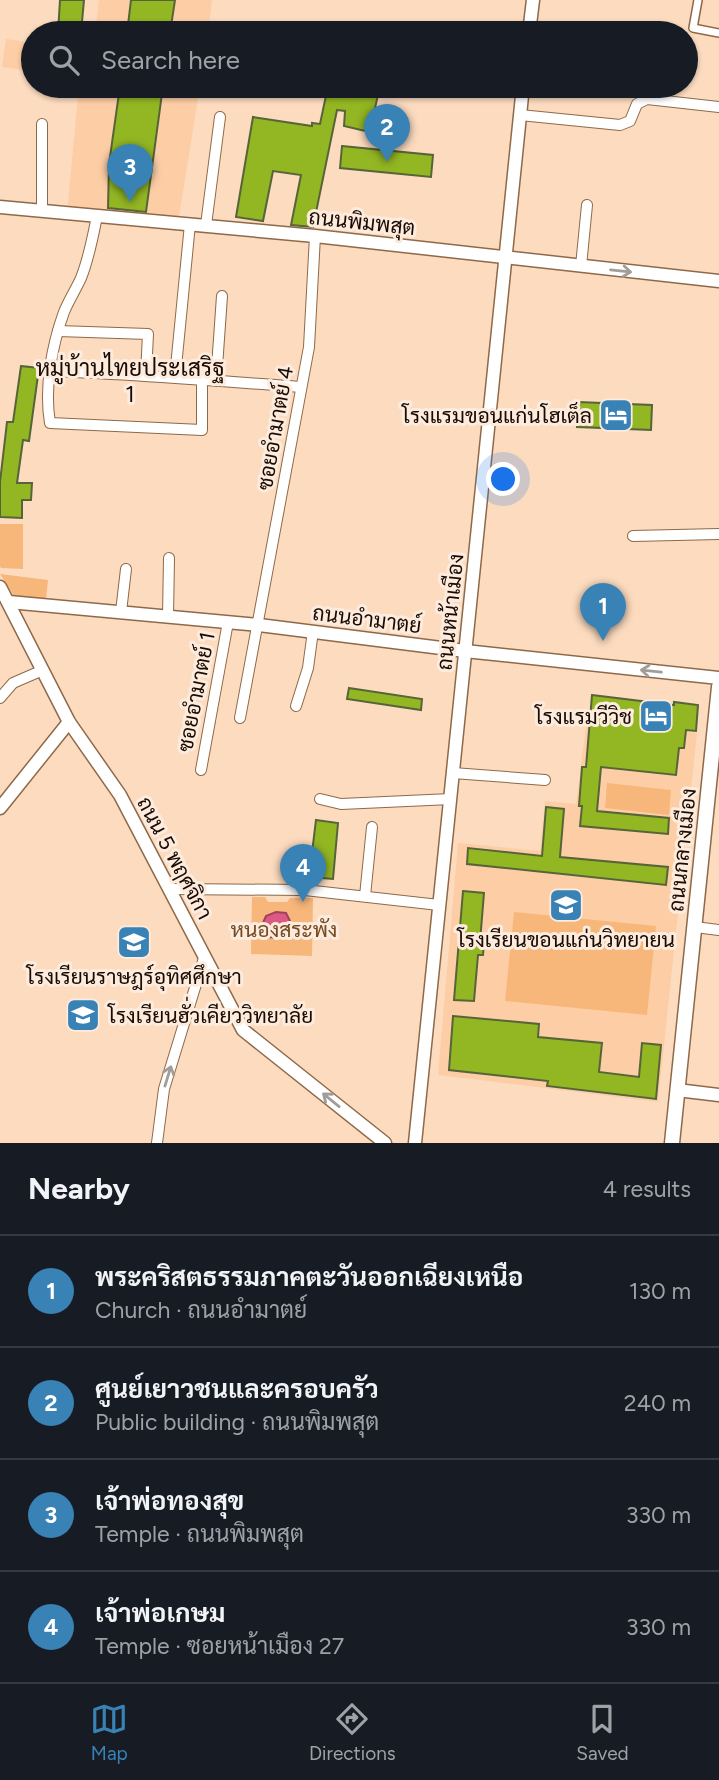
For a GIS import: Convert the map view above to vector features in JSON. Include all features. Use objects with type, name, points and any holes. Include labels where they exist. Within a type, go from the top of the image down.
[{"type":"main road","name":"ถนนกลางเมือง","points":[[672,1143],[719,687]]},
{"type":"street","points":[[530,21],[533,0]]},
{"type":"street","points":[[694,21],[698,0]]},
{"type":"street","points":[[698,29],[719,33]]},
{"type":"street","name":"ถนนหน้าเมือง","points":[[415,1143],[522,98]]},
{"type":"street","points":[[520,115],[620,125],[631,121],[637,104],[647,99],[719,107]]},
{"type":"street","points":[[206,225],[220,117]]},
{"type":"street","points":[[42,124],[43,211]]},
{"type":"street","points":[[581,267],[587,205]]},
{"type":"street","name":"ถนนพิมพสุต","points":[[0,207],[315,236],[719,281]]},
{"type":"street","points":[[97,216],[82,276],[58,331],[51,371],[48,408],[50,423],[202,430],[202,381]]},
{"type":"street","points":[[174,377],[190,224]]},
{"type":"street","name":"ซอยอำมาตย์ 4","points":[[240,718],[309,347],[315,236]]},
{"type":"street","points":[[216,381],[222,296]]},
{"type":"street","points":[[58,331],[148,334],[146,374]]},
{"type":"street","points":[[51,371],[146,374],[202,381],[301,387]]},
{"type":"street","points":[[633,536],[719,534]]},
{"type":"street","points":[[168,617],[169,558]]},
{"type":"street","points":[[121,612],[126,569]]},
{"type":"street","name":"ถนน 5 พฤศจิกา","points":[[0,587],[69,722],[120,794],[243,1030],[385,1143]]},
{"type":"street","name":"ถนนอำมาตย์","points":[[9,602],[259,625],[465,651],[719,678]]},
{"type":"street","name":"ซอยอำมาตย์ 1","points":[[201,769],[228,622]]},
{"type":"street","points":[[296,706],[308,668],[313,631]]},
{"type":"street","points":[[0,698],[13,683],[43,670]]},
{"type":"street","points":[[0,808],[69,722]]},
{"type":"street","points":[[453,773],[545,780]]},
{"type":"street","points":[[320,799],[341,804],[450,799]]},
{"type":"street","points":[[365,896],[372,827]]},
{"type":"street","points":[[171,889],[305,890],[439,905]]},
{"type":"street","points":[[695,927],[719,930]]},
{"type":"street","points":[[157,1143],[164,1088],[204,958]]},
{"type":"street","points":[[677,1090],[719,1095]]},
{"type":"shaded area","points":[[99,0],[212,0],[209,21],[96,21]]},
{"type":"shaded area","points":[[6,39],[21,41],[21,69],[2,67]]},
{"type":"shaded area","points":[[78,98],[198,98],[178,223],[67,213]]},
{"type":"shaded area","name":"โรงเรียนขอนแก่นวิทยายน","points":[[587,719],[697,733],[658,1102],[438,1075],[458,843],[540,851],[545,801],[576,804]]},
{"type":"shaded area","points":[[276,912],[286,913],[291,923],[289,938],[264,937],[262,925],[266,916]]},
{"type":"green space","points":[[0,524],[23,524],[23,569],[1,568]]},
{"type":"green space","points":[[0,574],[48,580],[46,600],[15,597]]},
{"type":"green space","points":[[607,783],[671,790],[669,815],[605,808]]},
{"type":"green space","name":"หนองสระพัง","points":[[252,897],[265,897],[268,902],[313,898],[312,956],[251,954]]},
{"type":"green space","points":[[514,912],[656,926],[647,1015],[505,1001]]},
{"type":"building","points":[[60,0],[84,0],[82,21],[59,21]]},
{"type":"building","points":[[131,0],[175,0],[172,21],[128,21]]},
{"type":"building","points":[[118,98],[161,98],[146,212],[108,208],[109,164]]},
{"type":"building","points":[[325,98],[377,98],[371,126],[365,131],[344,126],[345,111],[337,110],[313,227],[291,225],[301,175],[273,171],[263,221],[236,217],[253,117],[312,126],[312,123],[320,124]]},
{"type":"building","points":[[342,146],[433,155],[431,177],[340,168]]},
{"type":"building","points":[[21,366],[39,368],[29,441],[23,440],[17,483],[32,483],[31,500],[22,500],[22,518],[0,517],[0,482],[7,422],[13,422]]},
{"type":"building","points":[[578,402],[652,405],[651,430],[577,427]]},
{"type":"building","points":[[349,688],[422,699],[421,710],[347,699]]},
{"type":"building","points":[[592,695],[674,705],[674,702],[698,705],[696,731],[686,730],[684,748],[679,748],[676,775],[601,767],[597,811],[669,818],[668,834],[580,826],[582,767],[586,767]]},
{"type":"building","points":[[546,807],[564,809],[560,857],[668,867],[666,885],[467,864],[468,848],[542,856]]},
{"type":"building","points":[[316,820],[338,823],[333,879],[309,877]]},
{"type":"building","points":[[463,891],[484,893],[480,942],[484,943],[483,955],[478,955],[474,1001],[454,1000]]},
{"type":"building","points":[[453,1016],[539,1024],[538,1037],[602,1043],[599,1072],[639,1077],[642,1043],[661,1045],[656,1099],[547,1086],[548,1081],[449,1070]]},
{"type":"place","name":"ศูนย์เยาวชนและครอบครัว","points":[[387,162]]},
{"type":"place","name":"เจ้าพ่อทองสุข","points":[[130,202]]},
{"type":"place","name":"โรงแรมขอนแก่นโฮเต็ล","points":[[616,415]]},
{"type":"place","name":"พระคริสตธรรมภาคตะวันออกเฉียงเหนือ","points":[[603,641]]},
{"type":"place","name":"โรงแรมวีวิช","points":[[656,716]]},
{"type":"place","name":"เจ้าพ่อเกษม","points":[[303,902]]},
{"type":"place","name":"โรงเรียนขอนแก่นวิทยายน","points":[[566,905]]},
{"type":"place","name":"โรงเรียนราษฎร์อุทิศศึกษา","points":[[134,942]]},
{"type":"place","name":"โรงเรียนฮั่วเคียววิทยาลัย","points":[[83,1015]]},
{"type":"district","name":"หมู่บ้านไทยประเสริฐ 1","points":[[130,381]]}]
